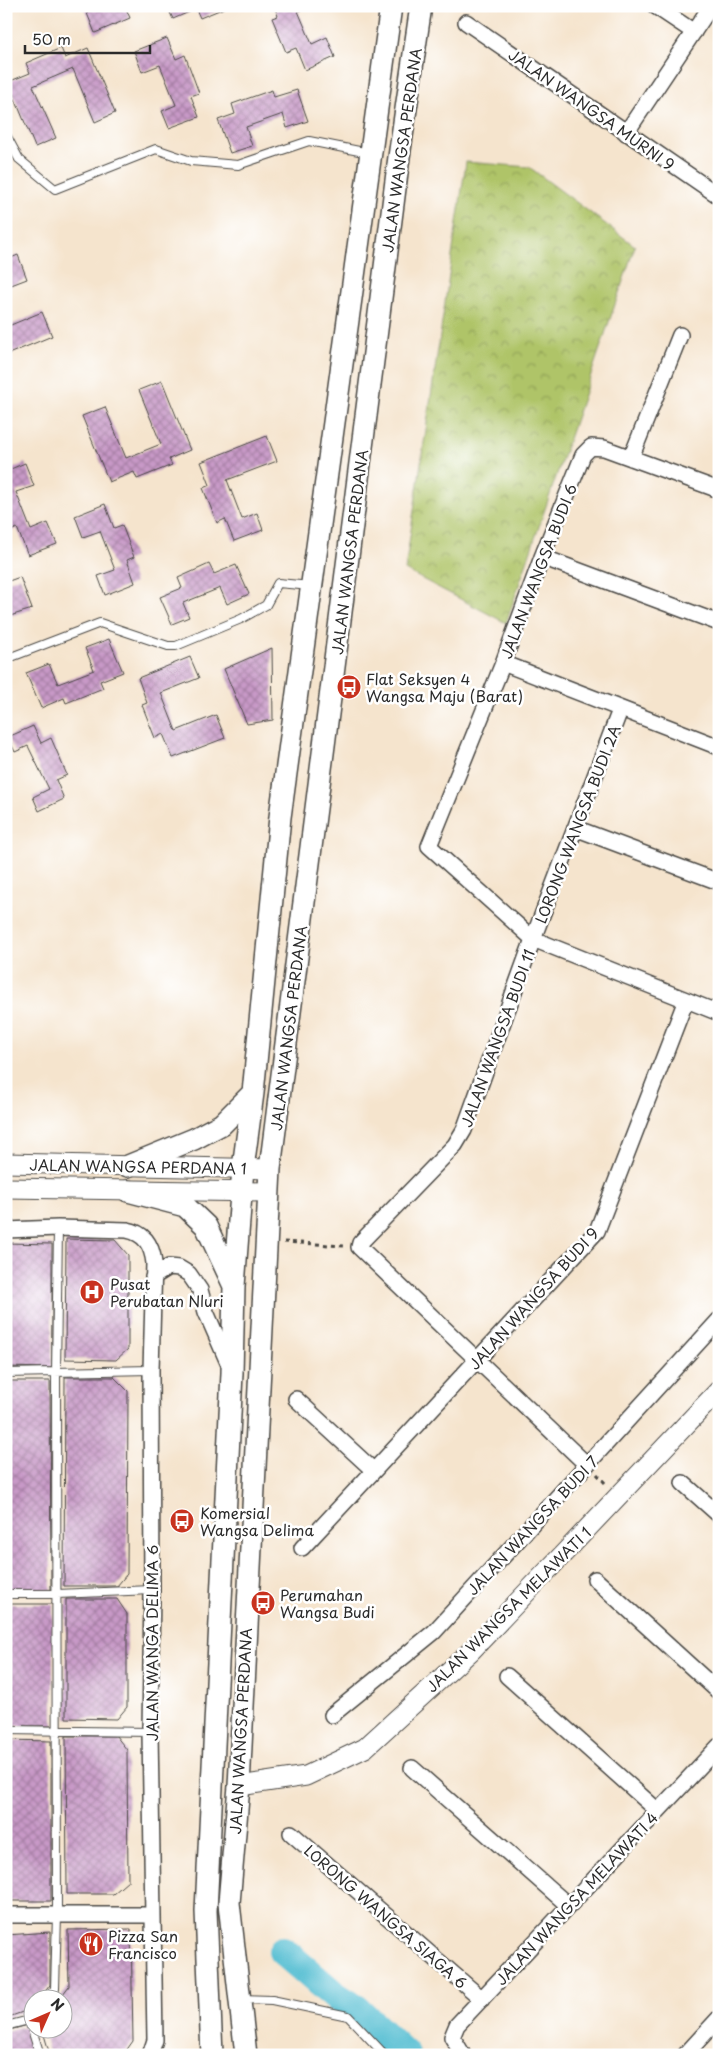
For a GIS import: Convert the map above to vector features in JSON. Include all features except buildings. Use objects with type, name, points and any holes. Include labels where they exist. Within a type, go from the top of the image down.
[{"type":"main road","name":"JALAN WANGSA PERDANA","points":[[210,2053],[206,1911],[232,1373],[234,1286],[243,1168],[253,1093],[280,817],[391,6]]},
{"type":"main road","name":"JALAN WANGSA PERDANA","points":[[246,2055],[229,1903],[239,1786],[270,1169],[399,157],[421,6]]},
{"type":"main road","points":[[128,1166],[194,1139],[222,1124],[253,1093]]},
{"type":"main road","points":[[128,1191],[185,1206],[206,1226],[234,1286]]},
{"type":"street","points":[[655,6],[694,32]]},
{"type":"street","points":[[626,133],[711,6]]},
{"type":"street","name":"JALAN WANGSA MURNI 9","points":[[466,22],[719,196]]},
{"type":"street","points":[[680,335],[631,458],[719,490]]},
{"type":"street","name":"JALAN WANGSA BUDI 6","points":[[533,938],[429,846],[503,663],[542,557],[583,455],[591,447],[604,448],[631,458]]},
{"type":"street","points":[[542,557],[719,623]]},
{"type":"street","points":[[503,663],[719,747]]},
{"type":"street","name":"LORONG WANGSA BUDI 2A","points":[[533,938],[620,710]]},
{"type":"street","points":[[575,828],[719,882]]},
{"type":"street","points":[[533,938],[719,1013]]},
{"type":"street","name":"JALAN WANGSA BUDI 11","points":[[358,1247],[360,1242],[460,1139],[533,938]]},
{"type":"street","name":"JALAN WANGSA BUDI 9","points":[[302,1548],[598,1231],[686,1000]]},
{"type":"street","name":"JALAN WANGSA PERDANA 1","points":[[6,1163],[270,1169]]},
{"type":"street","name":"JALAN WANGSA PERDANA 1","points":[[6,1188],[269,1192]]},
{"type":"street","name":"JALAN WANGA DELIMA 6","points":[[6,1230],[58,1228],[137,1232],[153,1249],[150,1732],[151,1915],[155,2040],[150,2055]]},
{"type":"street","points":[[358,1247],[588,1465]]},
{"type":"street","points":[[153,1277],[169,1267],[179,1268],[189,1274],[200,1290],[206,1312],[232,1373]]},
{"type":"street","name":"JALAN WANGSA BUDI 7","points":[[332,1715],[434,1632],[719,1320]]},
{"type":"street","name":"JALAN WANGSA MELAWATI 1","points":[[239,1786],[306,1776],[366,1748],[471,1651],[719,1390]]},
{"type":"street","points":[[296,1399],[373,1470]]},
{"type":"street","points":[[682,1482],[719,1515]]},
{"type":"street","points":[[595,1579],[719,1692]]},
{"type":"street","points":[[507,1676],[658,1811]]},
{"type":"street","name":"JALAN WANGSA MELAWATI 4","points":[[463,2055],[452,2037],[457,2025],[719,1746]]},
{"type":"street","points":[[412,1768],[569,1906]]},
{"type":"street","name":"LORONG WANGSA SIAGA 6","points":[[291,1833],[482,1999]]},
{"type":"street","points":[[6,1915],[151,1915]]},
{"type":"street","points":[[685,2055],[719,2018]]},
{"type":"lane","points":[[6,135],[19,160],[55,189],[156,149],[191,162],[238,165],[309,141],[370,153]]},
{"type":"lane","points":[[6,659],[100,623],[168,646],[176,646],[241,619],[266,605],[278,583],[312,586]]},
{"type":"lane","points":[[55,1988],[58,1732],[56,1373],[58,1228]]},
{"type":"lane","points":[[6,1373],[151,1370]]},
{"type":"lane","points":[[6,1594],[152,1590]]},
{"type":"lane","points":[[6,1730],[150,1732]]},
{"type":"lane","points":[[240,1999],[272,2000],[348,2016],[385,2055]]},
{"type":"lane","points":[[6,2026],[22,2021]]},
{"type":"lane","points":[[36,2038],[40,2055]]},
{"type":"path","points":[[282,1251],[284,1232]]},
{"type":"path","points":[[283,1242],[358,1247]]},
{"type":"path","points":[[588,1465],[618,1496]]},
{"type":"green space","points":[[466,162],[529,167],[635,246],[506,623],[405,570]]},
{"type":"waterway","points":[[283,1951],[335,1996],[356,2009],[405,2055]]},
{"type":"place","name":"Flat Seksyen 4 Wangsa Maju (Barat)","points":[[349,687]]},
{"type":"place","name":"Pusat Perubatan Nluri","points":[[92,1292]]},
{"type":"place","name":"Komersial Wangsa Delima","points":[[182,1521]]},
{"type":"place","name":"Perumahan Wangsa Budi","points":[[263,1603]]},
{"type":"place","name":"Pizza San Francisco","points":[[91,1944]]}]
